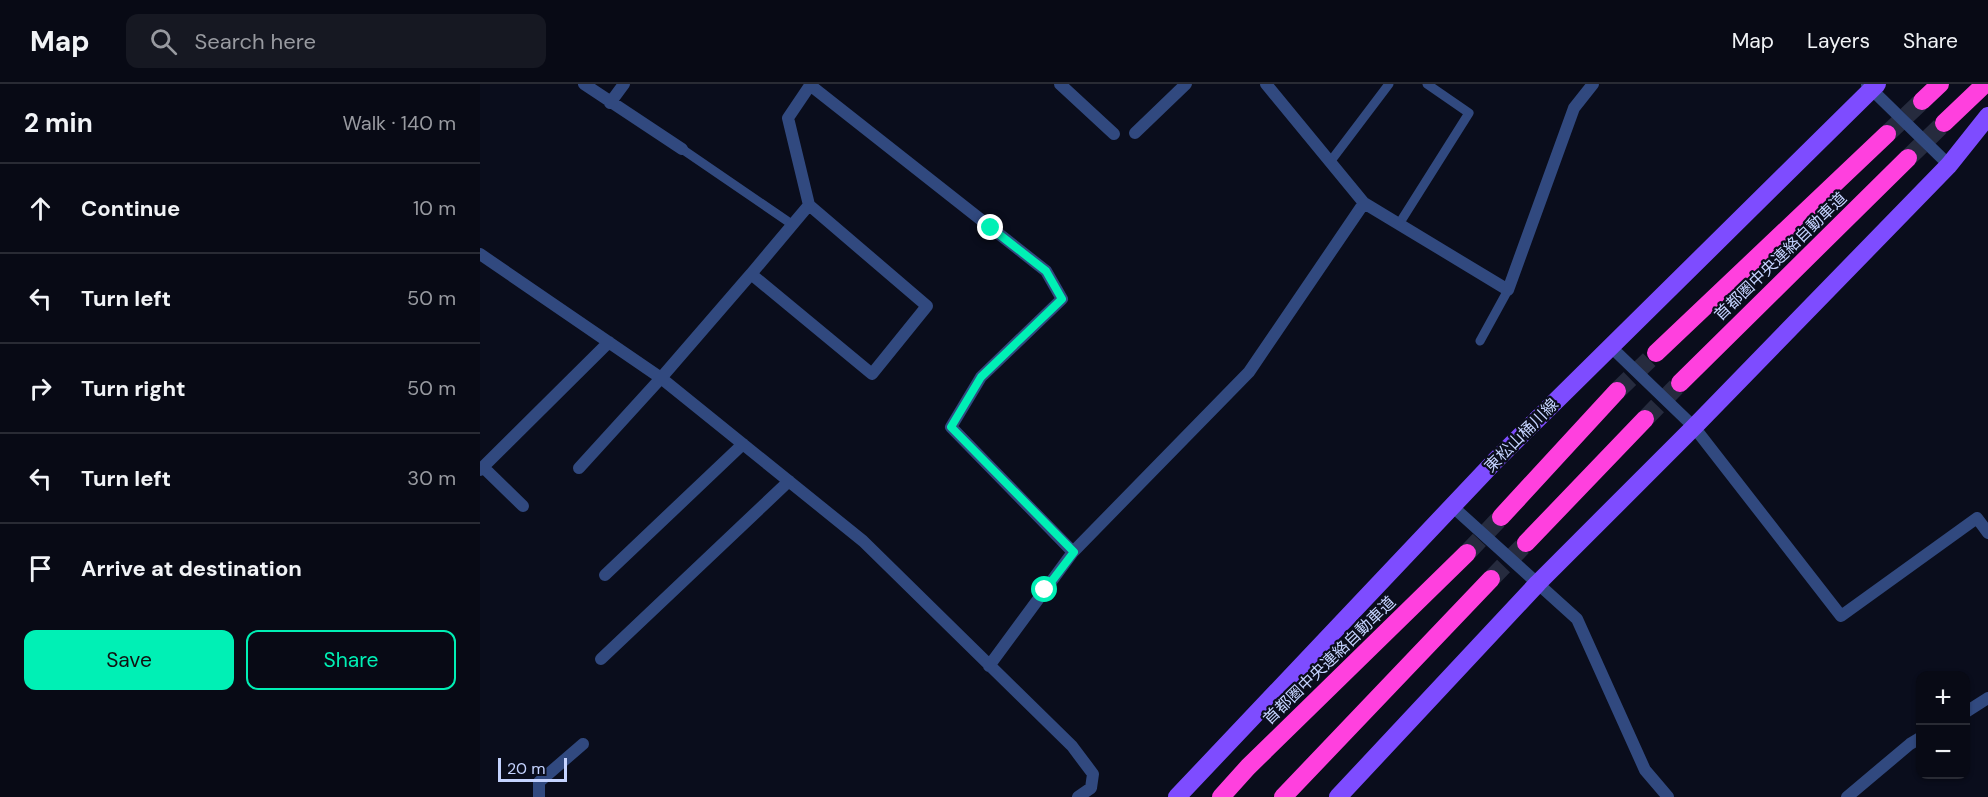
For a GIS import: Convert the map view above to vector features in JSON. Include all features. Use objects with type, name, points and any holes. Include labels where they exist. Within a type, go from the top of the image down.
[{"type":"highway","points":[[1922,101],[1940,84]]},
{"type":"highway","points":[[1944,123],[1986,84]]},
{"type":"highway","name":"首都圏中央連絡自動車道","points":[[1656,353],[1887,135]]},
{"type":"highway","name":"首都圏中央連絡自動車道","points":[[1680,383],[1908,158]]},
{"type":"highway","points":[[1501,517],[1617,391]]},
{"type":"highway","points":[[1526,543],[1645,419]]},
{"type":"highway","name":"首都圏中央連絡自動車道","points":[[1221,797],[1248,767],[1467,553]]},
{"type":"highway","points":[[1283,797],[1491,579]]},
{"type":"main road","name":"東松山桶川線","points":[[1177,797],[1452,506],[1871,86]]},
{"type":"main road","points":[[1338,797],[1538,583],[1694,427],[1949,165],[1988,116]]},
{"type":"street","points":[[584,84],[682,149]]},
{"type":"street","points":[[610,102],[624,84]]},
{"type":"street","points":[[1060,84],[1114,134]]},
{"type":"street","points":[[1136,133],[1186,84]]},
{"type":"street","points":[[1266,84],[1364,203],[1508,290],[1574,108],[1593,84]]},
{"type":"street","points":[[751,274],[872,374],[927,306],[809,205],[788,118],[811,85],[1046,271],[1062,299],[981,377],[951,427],[1074,552]]},
{"type":"street","points":[[1871,86],[1949,165]]},
{"type":"street","points":[[989,666],[1074,552],[1249,372],[1364,203]]},
{"type":"street","points":[[579,468],[661,378],[809,205]]},
{"type":"street","points":[[480,254],[661,378],[863,541],[1072,746],[1093,774],[1091,788],[1078,797]]},
{"type":"street","points":[[523,506],[481,468],[609,342]]},
{"type":"street","points":[[1610,346],[1694,427],[1842,616],[1977,518],[1988,533]]},
{"type":"street","points":[[605,575],[743,444]]},
{"type":"street","points":[[601,659],[789,481]]},
{"type":"street","points":[[1452,506],[1577,619],[1645,770],[1668,797]]},
{"type":"street","points":[[1970,709],[1988,698]]},
{"type":"street","points":[[1847,797],[1916,740]]},
{"type":"street","points":[[539,797],[539,782],[583,744]]},
{"type":"lane","points":[[1330,162],[1389,84]]},
{"type":"lane","points":[[1399,224],[1468,113],[1427,84]]},
{"type":"lane","points":[[682,149],[794,225]]},
{"type":"lane","points":[[1480,341],[1508,290]]},
{"type":"tunnel","points":[[1887,134],[1922,101]]},
{"type":"tunnel","points":[[1908,158],[1944,123]]},
{"type":"tunnel","points":[[1617,391],[1656,353]]},
{"type":"tunnel","points":[[1645,419],[1680,383]]},
{"type":"tunnel","points":[[1467,553],[1501,517]]},
{"type":"tunnel","points":[[1491,579],[1526,543]]},
{"type":"route","points":[[991,228],[1046,271],[1062,299],[981,377],[951,427],[1074,552],[1045,590]]}]
